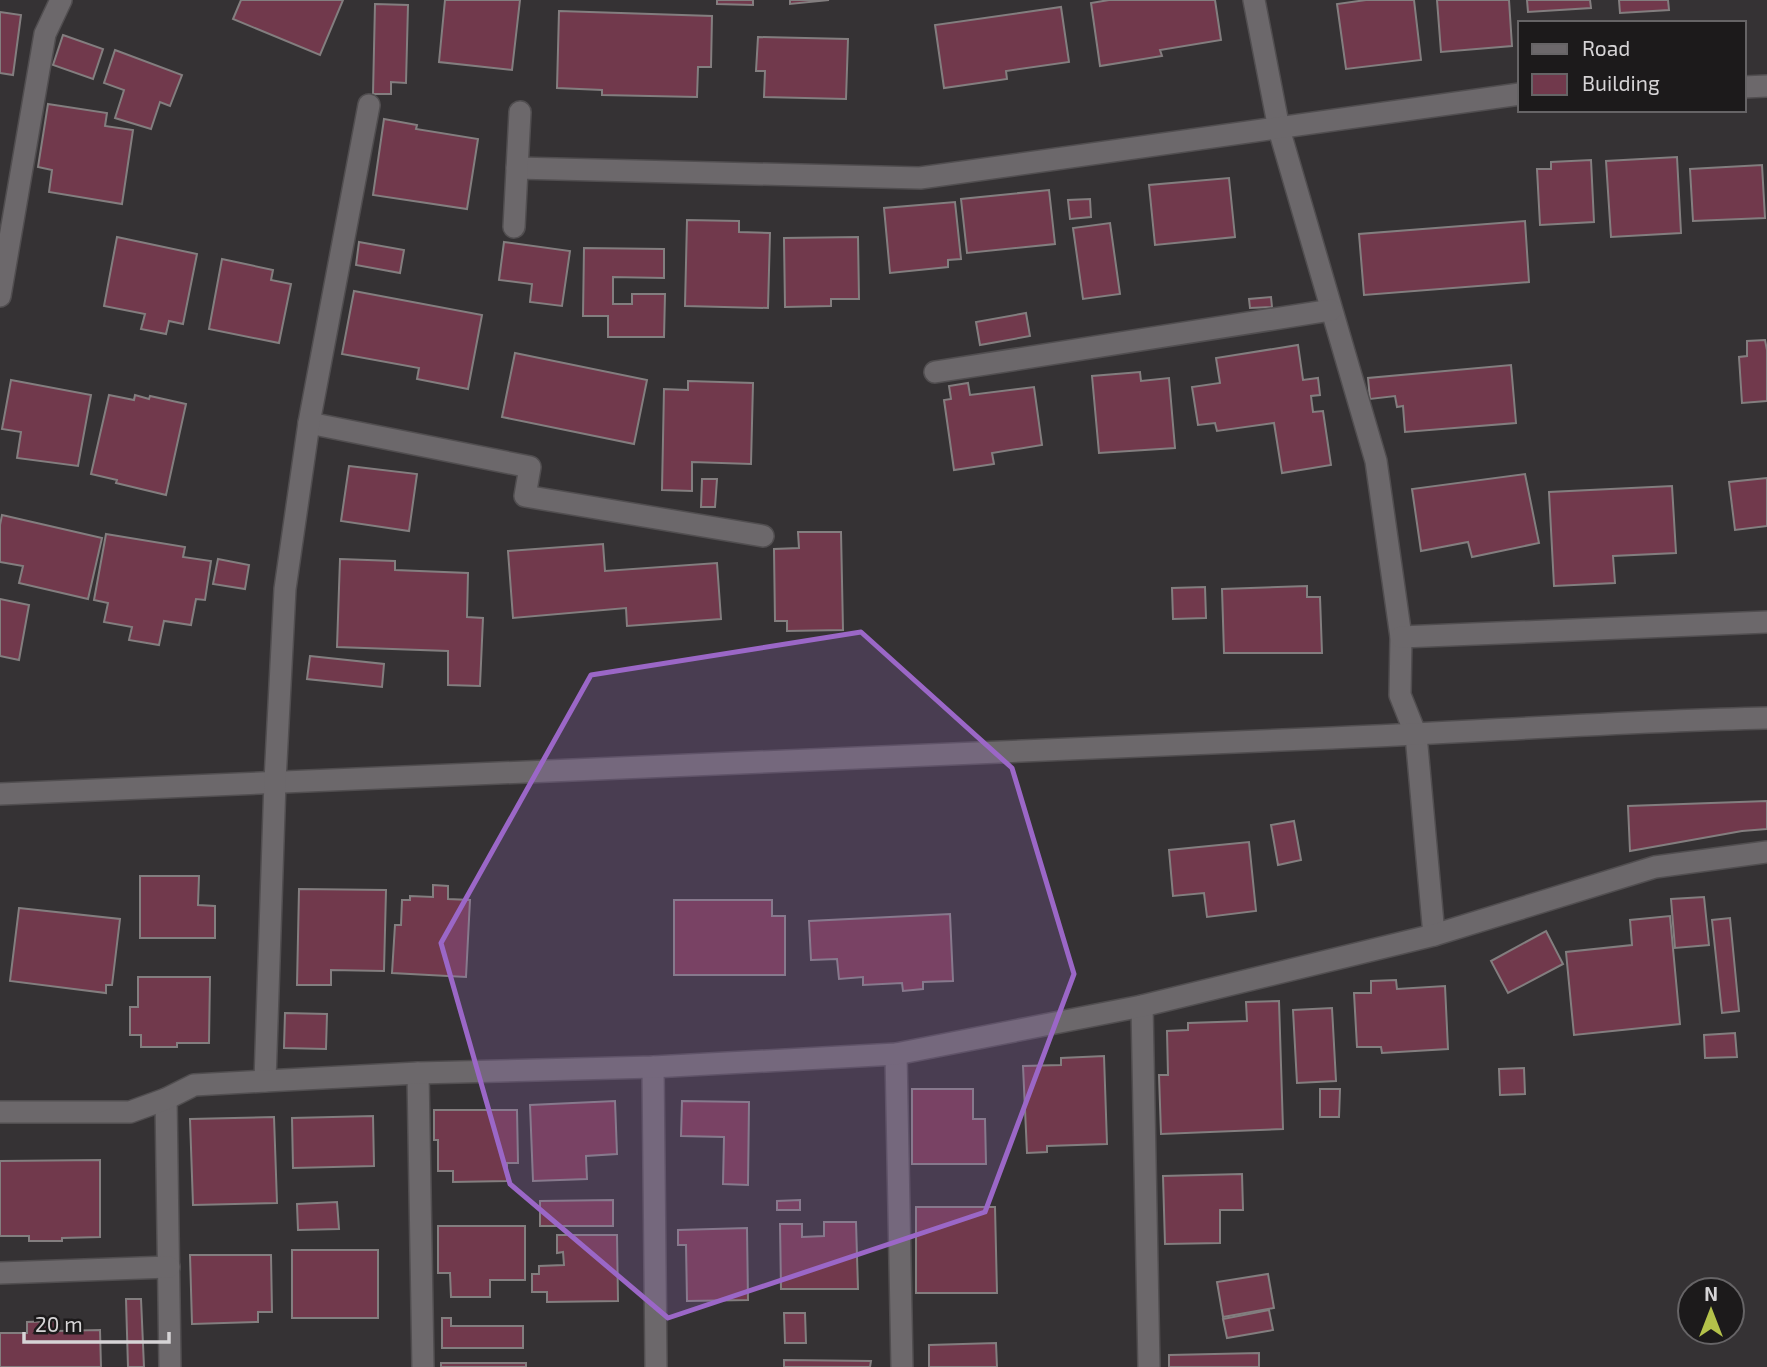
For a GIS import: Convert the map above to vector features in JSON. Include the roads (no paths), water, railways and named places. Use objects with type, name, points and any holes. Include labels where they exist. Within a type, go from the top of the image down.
[{"type":"street","points":[[0,296],[45,34],[61,0]]},
{"type":"street","points":[[1254,0],[1279,129],[1376,461],[1401,637],[1400,695],[1416,735],[1434,935]]},
{"type":"street","points":[[1746,86],[1767,86]]},
{"type":"street","points":[[517,168],[919,178],[1518,94]]},
{"type":"street","points":[[265,1081],[275,782],[285,589],[309,423],[369,105]]},
{"type":"street","points":[[514,227],[520,112]]},
{"type":"street","points":[[934,372],[1331,310]]},
{"type":"street","points":[[309,423],[530,467],[525,496],[763,536]]},
{"type":"street","points":[[1401,637],[1767,622]]},
{"type":"street","points":[[0,794],[825,757],[1416,735],[1671,720],[1767,718]]},
{"type":"street","points":[[0,1112],[130,1112],[194,1085],[418,1073],[653,1067],[896,1054],[1142,1006],[1434,935],[1655,867],[1767,852]]},
{"type":"street","points":[[1142,1006],[1149,1367]]},
{"type":"street","points":[[896,1054],[902,1367]]},
{"type":"street","points":[[653,1067],[656,1367]]},
{"type":"street","points":[[418,1073],[423,1367]]},
{"type":"street","points":[[166,1099],[170,1367]]},
{"type":"street","points":[[0,1273],[169,1267]]}]
